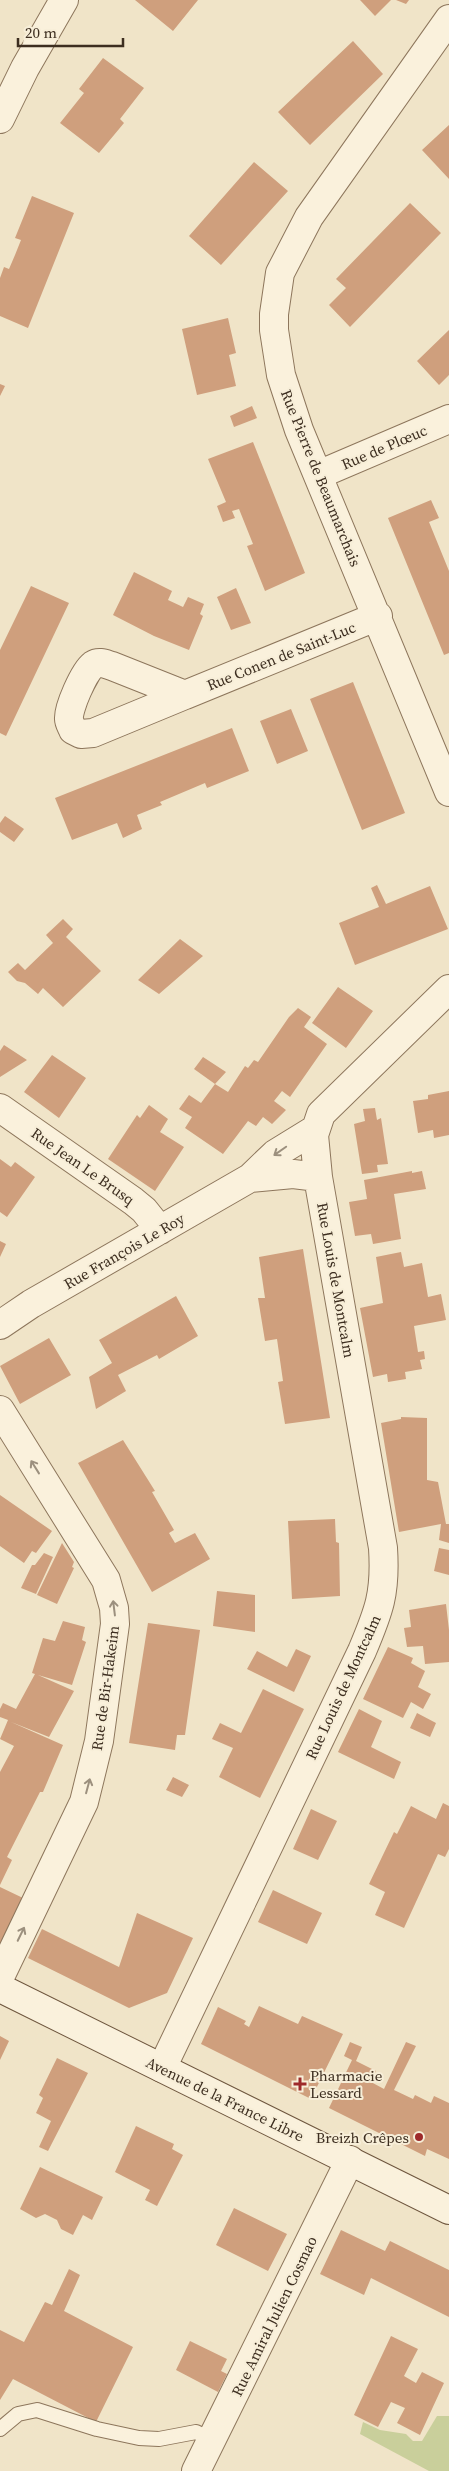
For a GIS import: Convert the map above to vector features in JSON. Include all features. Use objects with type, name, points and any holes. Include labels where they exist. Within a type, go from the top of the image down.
[{"type":"street","points":[[0,119],[25,68],[64,0]]},
{"type":"street","name":"Rue Pierre de Beaumarchais","points":[[449,19],[309,218],[280,273],[274,314],[281,375],[299,430],[378,616],[449,792]]},
{"type":"street","name":"Rue de Plœuc","points":[[318,475],[449,419]]},
{"type":"street","name":"Rue Conen de Saint-Luc","points":[[185,695],[378,616]]},
{"type":"street","name":"Rue François Le Roy","points":[[0,1325],[31,1304],[250,1178],[276,1154],[314,1130],[321,1114],[449,989]]},
{"type":"street","name":"Rue Jean Le Brusq","points":[[0,1108],[133,1201],[144,1210],[160,1230]]},
{"type":"street","name":"Rue Louis de Montcalm","points":[[162,2068],[362,1651],[381,1606],[384,1589],[383,1548],[318,1177],[314,1130]]},
{"type":"street","name":"Rue François Le Roy","points":[[250,1178],[287,1174],[318,1177]]},
{"type":"street","name":"Rue de Bir-Hakeim","points":[[0,1410],[106,1580],[114,1608],[115,1624],[99,1741],[84,1802],[0,1977]]},
{"type":"street","name":"Avenue de la France Libre","points":[[0,1988],[449,2210]]},
{"type":"street","name":"Rue Amiral Julien Cosmao","points":[[196,2471],[350,2160]]},
{"type":"lane","points":[[0,2429],[18,2414],[37,2410],[97,2429],[140,2438],[159,2438],[196,2432],[212,2440]]},
{"type":"green space","points":[[437,2416],[449,2416],[449,2471],[429,2471],[360,2434],[363,2422],[380,2430],[406,2434],[413,2441],[422,2441]]},
{"type":"building","points":[[135,0],[198,0],[173,31]]},
{"type":"building","points":[[360,0],[391,0],[375,16]]},
{"type":"building","points":[[396,0],[409,0],[406,4]]},
{"type":"building","points":[[353,41],[383,74],[310,145],[278,112]]},
{"type":"building","points":[[103,58],[144,88],[120,119],[124,123],[99,153],[60,123],[84,93],[79,89]]},
{"type":"building","points":[[449,125],[449,179],[422,150]]},
{"type":"building","points":[[254,162],[288,191],[221,265],[189,236]]},
{"type":"building","points":[[32,196],[74,213],[28,328],[0,316],[0,278],[4,267],[9,269],[21,240],[15,238]]},
{"type":"building","points":[[410,203],[441,233],[350,327],[329,305],[346,288],[336,279]]},
{"type":"building","points":[[228,318],[236,353],[229,355],[236,386],[197,395],[182,329]]},
{"type":"building","points":[[449,330],[449,375],[439,385],[417,361]]},
{"type":"building","points":[[0,384],[5,386],[0,396]]},
{"type":"building","points":[[252,406],[257,418],[234,427],[230,416]]},
{"type":"building","points":[[253,442],[305,573],[265,591],[247,546],[253,544],[239,509],[232,511],[235,518],[223,522],[217,506],[226,502],[208,459]]},
{"type":"building","points":[[431,500],[439,518],[429,522],[449,571],[449,653],[444,655],[388,518]]},
{"type":"building","points":[[134,572],[172,591],[168,600],[183,607],[188,597],[204,604],[200,614],[203,616],[189,650],[154,636],[113,615]]},
{"type":"building","points":[[31,586],[69,603],[6,736],[0,733],[0,650]]},
{"type":"building","points":[[236,588],[251,623],[231,630],[217,597]]},
{"type":"building","points":[[353,682],[405,813],[362,830],[310,699]]},
{"type":"building","points":[[291,709],[308,751],[277,764],[260,721]]},
{"type":"building","points":[[232,728],[249,771],[207,788],[205,783],[160,802],[162,805],[137,815],[142,829],[123,838],[117,823],[72,840],[55,798]]},
{"type":"building","points":[[5,816],[24,829],[14,842],[0,832],[0,823]]},
{"type":"building","points":[[377,885],[386,904],[430,886],[448,929],[355,965],[339,923],[379,907],[371,888]]},
{"type":"building","points":[[63,919],[73,929],[66,937],[101,971],[63,1007],[43,988],[38,994],[25,983],[17,981],[8,972],[18,963],[25,970],[53,943],[46,935]]},
{"type":"building","points":[[180,939],[203,956],[159,994],[138,980]]},
{"type":"building","points":[[338,987],[373,1011],[346,1048],[312,1023]]},
{"type":"building","points":[[298,1008],[311,1017],[304,1027],[327,1044],[290,1097],[282,1091],[274,1101],[286,1110],[272,1124],[263,1117],[256,1126],[248,1121],[223,1154],[185,1128],[192,1117],[179,1109],[189,1095],[201,1103],[215,1084],[228,1092],[245,1066],[248,1068],[254,1060],[258,1062],[289,1017]]},
{"type":"building","points":[[4,1045],[27,1060],[0,1077],[0,1051]]},
{"type":"building","points":[[52,1055],[86,1078],[59,1118],[24,1092]]},
{"type":"building","points":[[203,1057],[226,1072],[215,1084],[194,1069]]},
{"type":"building","points":[[449,1091],[449,1135],[434,1138],[433,1130],[418,1133],[413,1101],[428,1099],[428,1095]]},
{"type":"building","points":[[149,1105],[168,1119],[160,1132],[184,1147],[155,1191],[108,1159],[137,1115],[140,1118]]},
{"type":"building","points":[[375,1108],[377,1120],[381,1118],[388,1164],[377,1165],[378,1172],[362,1174],[354,1124],[365,1121],[363,1109]]},
{"type":"building","points":[[0,1159],[11,1167],[15,1162],[35,1177],[7,1217],[0,1212]]},
{"type":"building","points":[[412,1171],[412,1173],[422,1171],[426,1189],[394,1194],[401,1239],[373,1244],[371,1234],[355,1236],[349,1202],[367,1199],[364,1180]]},
{"type":"building","points":[[0,1241],[6,1244],[0,1257]]},
{"type":"building","points":[[303,1249],[330,1418],[285,1424],[278,1382],[283,1381],[277,1339],[265,1341],[258,1298],[265,1298],[259,1257]]},
{"type":"building","points":[[401,1252],[404,1267],[422,1263],[428,1297],[441,1294],[446,1320],[414,1326],[418,1352],[424,1351],[425,1359],[420,1360],[422,1369],[405,1372],[406,1379],[388,1382],[387,1374],[373,1377],[360,1308],[383,1303],[376,1257]]},
{"type":"building","points":[[176,1296],[198,1336],[159,1359],[157,1355],[118,1375],[126,1391],[96,1409],[89,1377],[112,1363],[99,1340]]},
{"type":"building","points":[[49,1338],[71,1375],[20,1404],[0,1366]]},
{"type":"building","points":[[401,1417],[427,1418],[427,1480],[438,1482],[446,1524],[449,1524],[449,1543],[439,1540],[441,1524],[399,1532],[381,1423],[401,1419]]},
{"type":"building","points":[[123,1440],[155,1491],[152,1492],[174,1530],[169,1533],[175,1543],[195,1533],[210,1559],[152,1592],[78,1463]]},
{"type":"building","points":[[0,1495],[52,1531],[36,1553],[32,1551],[24,1563],[0,1546]]},
{"type":"building","points":[[335,1519],[336,1542],[339,1543],[340,1596],[292,1599],[288,1521]]},
{"type":"building","points":[[62,1543],[74,1562],[72,1567],[74,1568],[57,1604],[37,1595]]},
{"type":"building","points":[[439,1548],[449,1550],[449,1575],[434,1571]]},
{"type":"building","points":[[44,1553],[53,1557],[36,1594],[21,1588],[32,1565],[35,1565]]},
{"type":"building","points":[[217,1591],[255,1595],[255,1632],[213,1626]]},
{"type":"building","points":[[446,1604],[449,1630],[449,1662],[425,1664],[423,1646],[407,1647],[404,1628],[411,1627],[409,1610]]},
{"type":"building","points":[[63,1621],[85,1627],[82,1640],[86,1642],[72,1685],[38,1675],[74,1691],[49,1737],[11,1722],[63,1745],[43,1792],[40,1792],[7,1857],[12,1860],[0,1885],[0,1772],[14,1746],[0,1739],[8,1720],[0,1717],[0,1709],[3,1703],[16,1709],[35,1674],[32,1673],[43,1638],[55,1641]]},
{"type":"building","points":[[148,1623],[200,1630],[185,1735],[177,1735],[175,1750],[129,1743]]},
{"type":"building","points":[[388,1647],[413,1658],[411,1663],[425,1671],[418,1687],[431,1694],[423,1709],[411,1702],[403,1718],[363,1699]]},
{"type":"building","points":[[296,1649],[311,1656],[294,1692],[247,1669],[257,1651],[287,1667]]},
{"type":"building","points":[[263,1689],[304,1709],[260,1798],[219,1777],[233,1748],[212,1739],[220,1723],[241,1733]]},
{"type":"building","points":[[359,1709],[382,1721],[371,1747],[401,1762],[394,1779],[338,1752]]},
{"type":"building","points":[[417,1713],[436,1723],[430,1737],[410,1728]]},
{"type":"building","points":[[173,1777],[189,1785],[182,1797],[166,1790]]},
{"type":"building","points":[[443,1803],[449,1806],[449,1849],[445,1857],[438,1854],[404,1928],[375,1915],[385,1892],[369,1884],[394,1832],[397,1834],[411,1806],[436,1819]]},
{"type":"building","points":[[311,1809],[337,1821],[318,1860],[293,1849]]},
{"type":"building","points":[[0,1887],[23,1898],[3,1944],[0,1943]]},
{"type":"building","points":[[273,1890],[322,1913],[307,1944],[258,1922]]},
{"type":"building","points":[[137,1913],[193,1938],[167,1993],[129,2008],[28,1958],[42,1929],[119,1967]]},
{"type":"building","points":[[259,2006],[298,2024],[302,2016],[343,2034],[311,2099],[201,2044],[218,2007],[246,2021],[244,2024],[249,2027]]},
{"type":"building","points":[[0,2036],[9,2041],[0,2060]]},
{"type":"building","points":[[350,2042],[362,2047],[356,2061],[376,2071],[371,2082],[384,2089],[406,2042],[416,2046],[394,2090],[413,2099],[415,2095],[431,2103],[434,2096],[449,2103],[449,2159],[427,2149],[425,2156],[329,2108],[352,2060],[344,2056]]},
{"type":"building","points":[[57,2058],[88,2073],[48,2151],[39,2147],[51,2121],[36,2113],[43,2098],[39,2095]]},
{"type":"building","points":[[136,2126],[174,2144],[172,2149],[183,2155],[157,2206],[145,2200],[150,2190],[115,2172]]},
{"type":"building","points":[[40,2167],[103,2197],[92,2220],[83,2215],[73,2235],[61,2229],[57,2220],[45,2214],[36,2218],[20,2209]]},
{"type":"building","points":[[234,2208],[287,2234],[268,2271],[216,2245]]},
{"type":"building","points":[[341,2230],[385,2251],[390,2241],[449,2270],[449,2317],[371,2278],[364,2295],[320,2274]]},
{"type":"building","points":[[69,2269],[80,2275],[64,2311],[133,2347],[96,2422],[13,2379],[0,2400],[0,2330],[24,2342],[45,2302],[52,2305]]},
{"type":"building","points":[[391,2336],[418,2349],[404,2376],[416,2383],[422,2372],[444,2383],[420,2435],[397,2423],[405,2408],[391,2402],[378,2427],[354,2415]]},
{"type":"building","points":[[190,2341],[227,2359],[221,2371],[227,2374],[218,2392],[176,2370]]},
{"type":"place","name":"Pharmacie Lessard","points":[[300,2084]]},
{"type":"place","name":"Breizh Crêpes","points":[[419,2137]]}]
